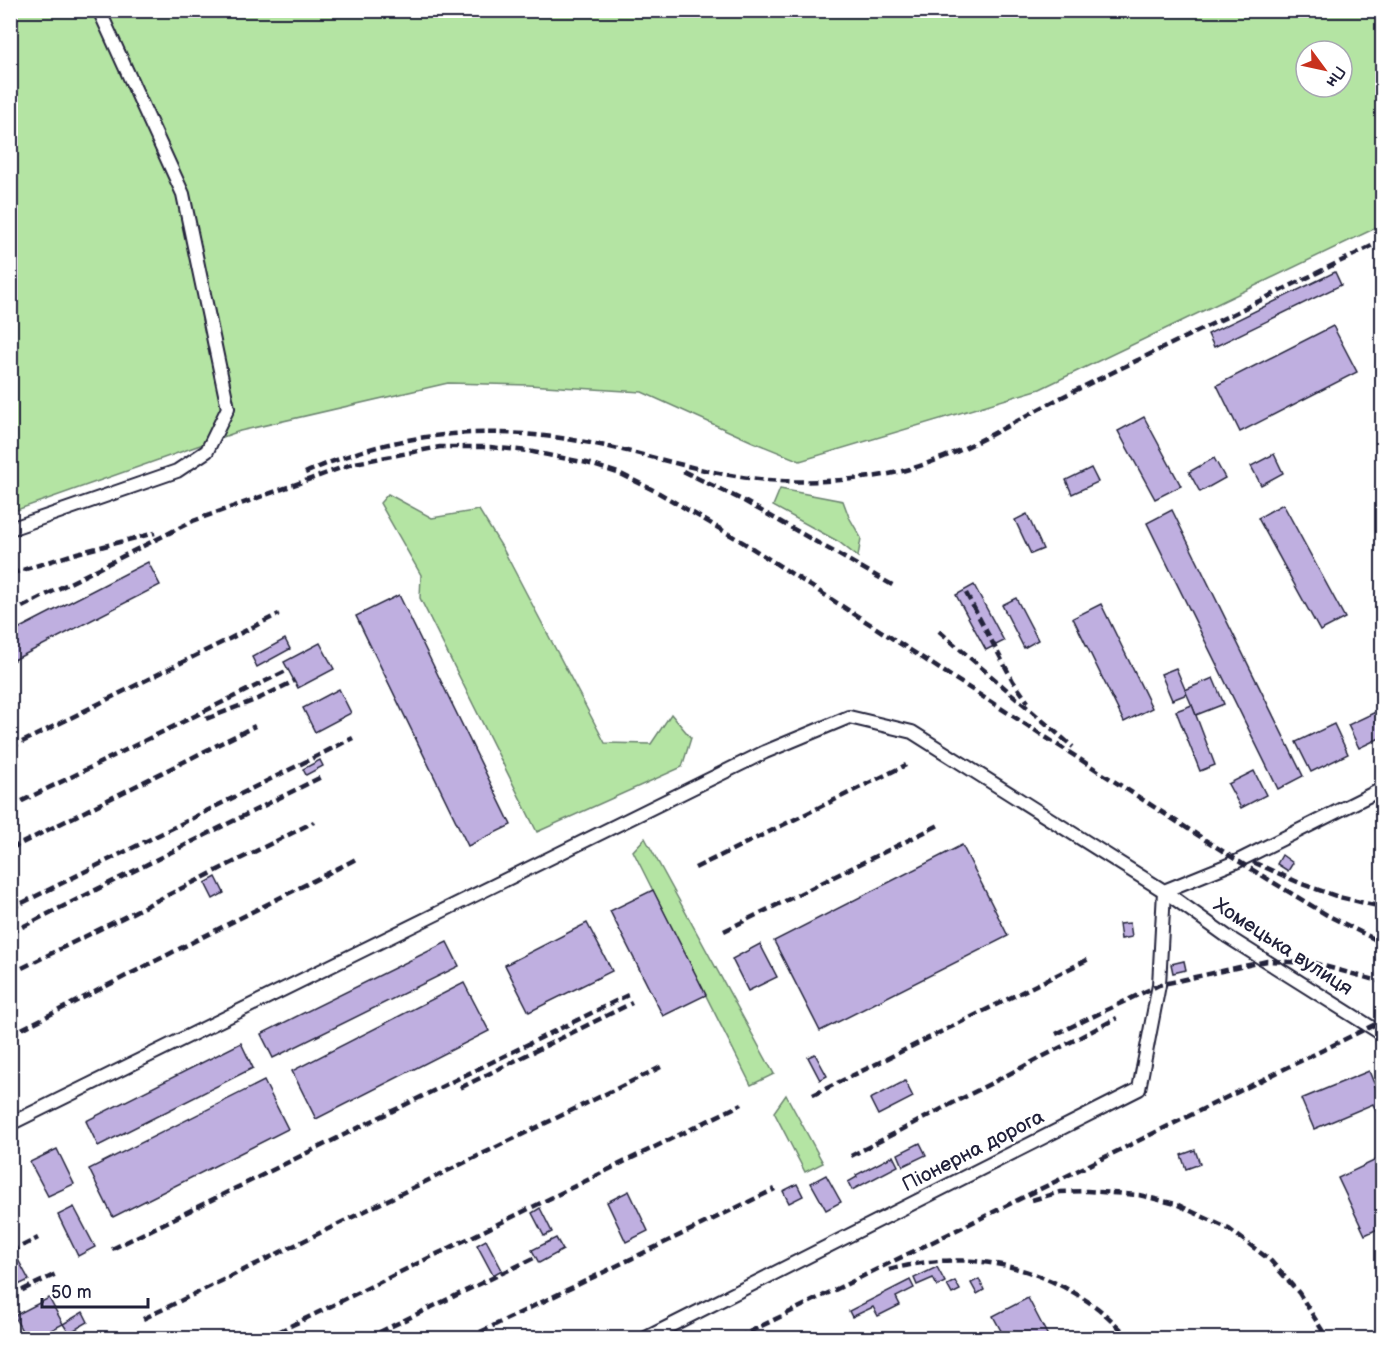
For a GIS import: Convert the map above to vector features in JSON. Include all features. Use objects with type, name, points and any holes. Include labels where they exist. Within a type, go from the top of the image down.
[{"type":"street","points":[[10,529],[177,471],[207,451],[228,408],[183,194],[99,10]]},
{"type":"street","name":"Хомецька вулиця","points":[[10,1124],[765,752],[849,717],[912,732],[1164,891],[1228,937],[1383,1034]]},
{"type":"street","points":[[1164,891],[1238,861],[1383,789]]},
{"type":"street","name":"Піонерна дорога","points":[[646,1338],[1139,1089],[1159,985],[1164,891]]},
{"type":"green space","points":[[10,11],[1382,11],[1382,225],[1040,389],[800,461],[642,392],[528,385],[448,383],[240,431],[11,512]]},
{"type":"green space","points":[[780,489],[843,501],[861,538],[858,557],[839,542],[773,506]]},
{"type":"green space","points":[[388,494],[432,518],[479,510],[502,547],[605,743],[651,744],[671,714],[691,738],[682,767],[537,832],[420,598],[421,575],[380,503]]},
{"type":"green space","points":[[645,838],[774,1074],[751,1085],[633,851]]},
{"type":"green space","points":[[786,1095],[823,1163],[805,1172],[774,1112]]},
{"type":"building","points":[[1335,272],[1341,285],[1214,347],[1208,334]]},
{"type":"building","points":[[1333,326],[1357,372],[1240,432],[1217,385]]},
{"type":"building","points":[[1144,417],[1181,486],[1155,499],[1118,431]]},
{"type":"building","points":[[1274,454],[1283,473],[1261,485],[1251,466]]},
{"type":"building","points":[[1214,458],[1225,478],[1200,492],[1189,472]]},
{"type":"building","points":[[1091,468],[1098,482],[1072,494],[1066,480]]},
{"type":"building","points":[[1283,504],[1345,618],[1320,631],[1258,518]]},
{"type":"building","points":[[1172,510],[1303,776],[1278,789],[1147,523]]},
{"type":"building","points":[[1027,514],[1043,549],[1031,554],[1015,520]]},
{"type":"building","points":[[148,562],[160,585],[10,662],[10,633]]},
{"type":"building","points":[[974,585],[1004,641],[986,650],[956,595]]},
{"type":"building","points":[[399,595],[511,825],[468,846],[356,616]]},
{"type":"building","points":[[1016,598],[1038,640],[1024,648],[1002,605]]},
{"type":"building","points":[[1101,604],[1152,708],[1124,722],[1073,618]]},
{"type":"building","points":[[285,639],[290,649],[257,667],[252,657]]},
{"type":"building","points":[[320,643],[334,669],[298,688],[284,662]]},
{"type":"building","points":[[1176,668],[1187,694],[1172,700],[1161,674]]},
{"type":"building","points":[[1213,678],[1224,704],[1196,715],[1185,690]]},
{"type":"building","points":[[339,689],[351,713],[315,732],[303,708]]},
{"type":"building","points":[[1192,705],[1215,765],[1200,771],[1176,711]]},
{"type":"building","points":[[1382,709],[1382,737],[1359,748],[1348,725]]},
{"type":"building","points":[[1334,724],[1348,754],[1311,772],[1296,742]]},
{"type":"building","points":[[320,760],[323,766],[306,775],[303,769]]},
{"type":"building","points":[[1254,771],[1266,795],[1241,808],[1228,784]]},
{"type":"building","points":[[962,845],[1008,936],[820,1031],[774,941]]},
{"type":"building","points":[[1282,855],[1293,863],[1288,871],[1277,864]]},
{"type":"building","points":[[216,877],[224,893],[213,899],[205,883]]},
{"type":"building","points":[[653,890],[706,995],[663,1016],[610,911]]},
{"type":"building","points":[[587,923],[612,971],[529,1012],[505,965]]},
{"type":"building","points":[[1130,923],[1132,937],[1121,939],[1119,924]]},
{"type":"building","points":[[447,942],[459,966],[273,1058],[261,1034]]},
{"type":"building","points":[[760,944],[777,977],[748,991],[732,959]]},
{"type":"building","points":[[1184,961],[1186,970],[1173,973],[1171,964]]},
{"type":"building","points":[[464,983],[489,1031],[316,1119],[292,1071]]},
{"type":"building","points":[[241,1043],[253,1068],[98,1146],[86,1121]]},
{"type":"building","points":[[815,1054],[827,1076],[820,1080],[808,1057]]},
{"type":"building","points":[[1369,1071],[1382,1103],[1382,1122],[1373,1104],[1314,1129],[1301,1099]]},
{"type":"building","points":[[264,1081],[288,1129],[113,1217],[89,1169]]},
{"type":"building","points":[[905,1081],[913,1097],[878,1115],[870,1099]]},
{"type":"building","points":[[920,1143],[926,1155],[903,1166],[898,1154]]},
{"type":"building","points":[[57,1149],[74,1184],[48,1196],[30,1162]]},
{"type":"building","points":[[1195,1150],[1200,1164],[1186,1169],[1181,1155]]},
{"type":"building","points":[[893,1156],[898,1166],[852,1190],[848,1182],[857,1177],[856,1175]]},
{"type":"building","points":[[1378,1159],[1382,1168],[1382,1227],[1365,1235],[1338,1178]]},
{"type":"building","points":[[826,1175],[841,1202],[826,1210],[811,1183]]},
{"type":"building","points":[[797,1184],[803,1196],[789,1203],[783,1191]]},
{"type":"building","points":[[629,1191],[648,1231],[626,1242],[607,1202]]},
{"type":"building","points":[[74,1207],[95,1247],[78,1256],[58,1215]]},
{"type":"building","points":[[540,1208],[552,1232],[544,1236],[532,1213]]},
{"type":"building","points":[[556,1238],[563,1250],[539,1263],[532,1250]]},
{"type":"building","points":[[486,1240],[502,1270],[493,1275],[477,1245]]},
{"type":"building","points":[[15,1254],[29,1280],[16,1286],[10,1275],[10,1256]]},
{"type":"building","points":[[937,1267],[945,1282],[937,1286],[933,1278],[917,1285],[914,1278]]},
{"type":"building","points":[[979,1279],[984,1290],[977,1294],[971,1283]]},
{"type":"building","points":[[910,1280],[914,1288],[896,1297],[900,1305],[878,1316],[873,1307],[852,1317],[849,1311]]},
{"type":"building","points":[[955,1281],[960,1290],[952,1294],[947,1285]]},
{"type":"building","points":[[49,1298],[63,1324],[36,1338],[26,1338],[14,1316]]},
{"type":"building","points":[[1028,1298],[1049,1338],[1005,1338],[993,1316]]},
{"type":"building","points":[[83,1312],[88,1322],[69,1333],[63,1324]]},
{"type":"railway","points":[[305,473],[339,459],[408,440],[442,435],[512,433],[585,442],[717,473],[768,480],[830,481],[890,474],[917,467],[968,446],[1068,394],[1382,241]]},
{"type":"railway","points":[[10,613],[193,521],[355,463],[440,447],[490,447],[528,451],[587,463],[621,474],[659,493],[744,543],[1238,861],[1327,915],[1382,943]]},
{"type":"railway","points":[[683,471],[744,501],[894,586]]},
{"type":"railway","points":[[10,574],[77,553],[155,533]]},
{"type":"railway","points":[[966,593],[1013,681],[1028,702]]},
{"type":"railway","points":[[10,748],[279,614]]},
{"type":"railway","points":[[939,631],[1073,747]]},
{"type":"railway","points":[[10,807],[288,670]]},
{"type":"railway","points":[[206,719],[260,698],[294,681]]},
{"type":"railway","points":[[10,849],[255,726]]},
{"type":"railway","points":[[10,909],[353,738]]},
{"type":"railway","points":[[695,868],[906,765]]},
{"type":"railway","points":[[10,933],[323,776]]},
{"type":"railway","points":[[10,974],[314,822]]},
{"type":"railway","points":[[724,931],[939,825]]},
{"type":"railway","points":[[10,1035],[358,858]]},
{"type":"railway","points":[[1253,862],[1302,884],[1339,897],[1382,907]]},
{"type":"railway","points":[[813,1095],[1091,958]]},
{"type":"railway","points":[[1056,1034],[1159,985],[1267,961],[1313,963],[1382,982]]},
{"type":"railway","points":[[112,1249],[628,995]]},
{"type":"railway","points":[[460,1088],[632,1003]]},
{"type":"railway","points":[[851,1156],[1117,1018]]},
{"type":"railway","points":[[737,1338],[1382,1021]]},
{"type":"railway","points":[[143,1319],[663,1066]]},
{"type":"railway","points":[[266,1338],[742,1104]]},
{"type":"railway","points":[[468,1338],[775,1189]]},
{"type":"railway","points":[[1032,1200],[1060,1192],[1087,1191],[1139,1195],[1176,1204],[1229,1229],[1270,1260],[1299,1293],[1327,1338]]},
{"type":"railway","points":[[10,1252],[38,1238]]},
{"type":"railway","points":[[367,1338],[534,1258]]},
{"type":"railway","points":[[889,1270],[944,1261],[997,1264],[1023,1270],[1073,1292],[1100,1311],[1130,1338]]},
{"type":"railway","points":[[10,1296],[56,1274]]}]
